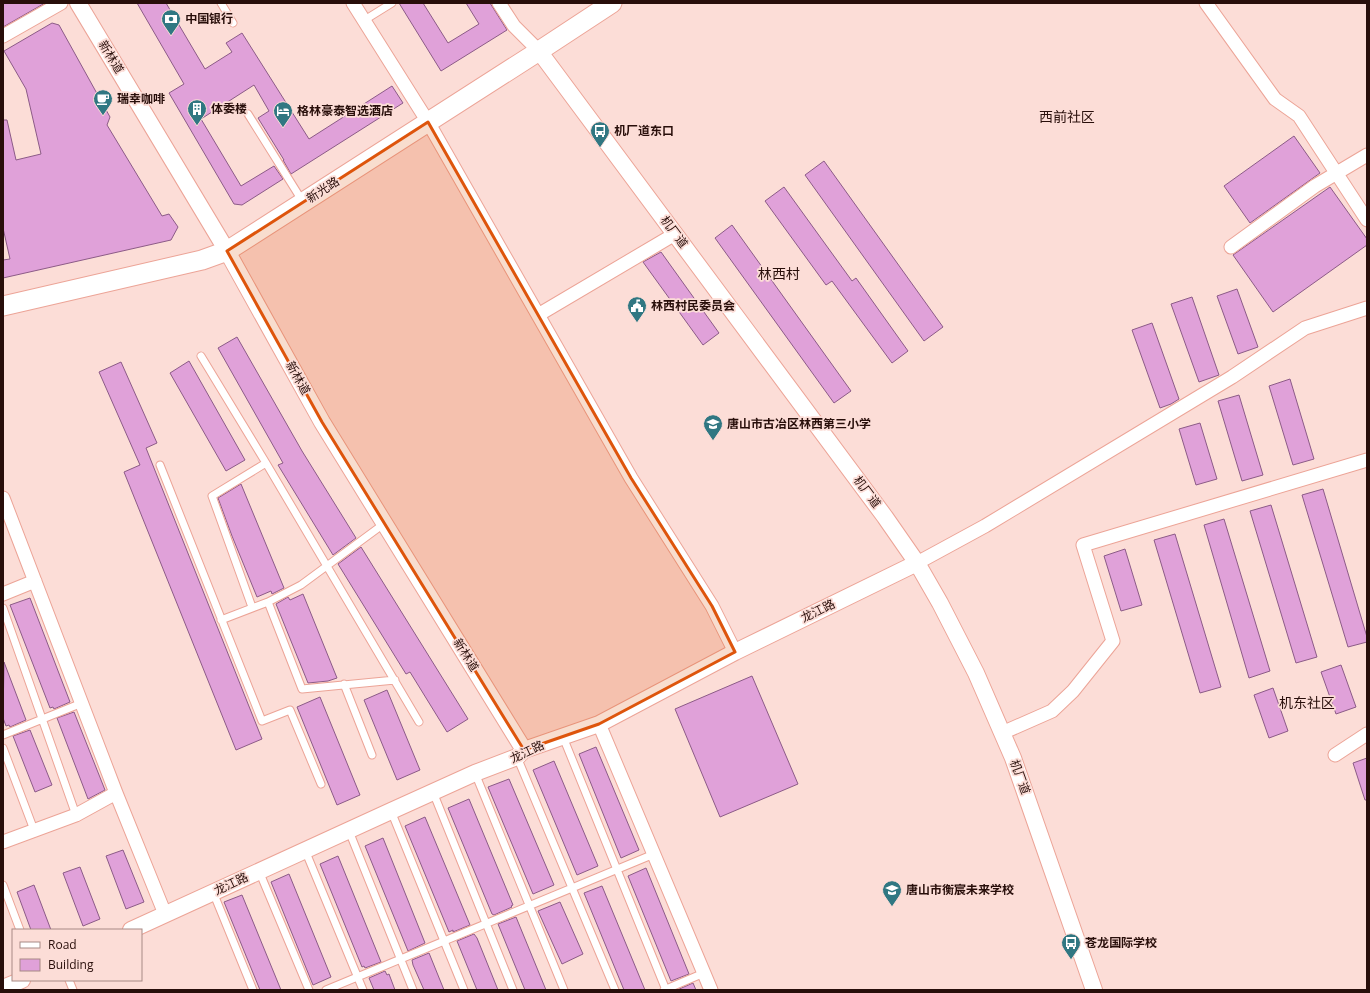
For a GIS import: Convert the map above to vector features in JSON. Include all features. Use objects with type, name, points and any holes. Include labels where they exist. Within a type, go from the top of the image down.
[{"type":"main road","name":"新光路","points":[[3,306],[202,260],[227,251],[612,3]]},
{"type":"street","points":[[3,36],[61,3]]},
{"type":"street","name":"新林道","points":[[78,3],[227,251],[322,422],[385,523],[521,754]]},
{"type":"street","points":[[353,3],[428,122],[631,478],[712,606],[735,652]]},
{"type":"street","points":[[499,3],[514,26],[539,51]]},
{"type":"street","points":[[1206,3],[1274,99],[1299,116],[1367,220]]},
{"type":"street","name":"机厂道","points":[[539,51],[886,517],[917,563],[940,603],[976,673],[1014,758],[1094,990]]},
{"type":"street","points":[[1231,247],[1315,186],[1367,155]]},
{"type":"street","points":[[538,315],[676,234]]},
{"type":"street","points":[[917,563],[985,526],[1232,377],[1305,328],[1367,308]]},
{"type":"street","points":[[1002,733],[1052,711],[1073,691],[1113,641],[1083,545],[1367,460]]},
{"type":"street","points":[[3,498],[164,914]]},
{"type":"street","name":"龙江路","points":[[133,929],[391,810],[475,773],[599,724],[735,652],[917,563]]},
{"type":"street","points":[[3,594],[35,581]]},
{"type":"street","points":[[599,724],[711,990]]},
{"type":"street","points":[[1336,755],[1367,734]]},
{"type":"street","points":[[3,842],[76,815],[116,793]]},
{"type":"street","points":[[3,988],[20,981]]},
{"type":"lane","points":[[221,3],[233,23]]},
{"type":"lane","points":[[363,21],[392,3]]},
{"type":"lane","points":[[248,114],[303,202]]},
{"type":"lane","points":[[201,356],[419,722]]},
{"type":"lane","points":[[252,607],[212,496],[266,463]]},
{"type":"lane","points":[[160,466],[262,721],[290,710],[320,784]]},
{"type":"lane","points":[[221,620],[268,602],[301,584],[385,523]]},
{"type":"lane","points":[[268,602],[302,689],[395,680]]},
{"type":"lane","points":[[3,608],[76,815]]},
{"type":"lane","points":[[344,684],[372,755]]},
{"type":"lane","points":[[3,735],[82,703]]},
{"type":"lane","points":[[563,737],[665,990],[704,973]]},
{"type":"lane","points":[[3,748],[34,830]]},
{"type":"lane","points":[[521,754],[572,887],[615,990]]},
{"type":"lane","points":[[475,773],[564,990]]},
{"type":"lane","points":[[433,792],[513,990]]},
{"type":"lane","points":[[391,810],[464,990]]},
{"type":"lane","points":[[348,830],[413,990]]},
{"type":"lane","points":[[305,850],[363,990]]},
{"type":"lane","points":[[326,990],[654,854]]},
{"type":"lane","points":[[259,871],[309,990]]},
{"type":"lane","points":[[3,886],[20,929]]},
{"type":"lane","points":[[213,892],[253,990]]},
{"type":"highlighted area","points":[[428,122],[631,478],[712,606],[735,652],[599,724],[524,750],[322,422],[227,251]]},
{"type":"building","points":[[3,3],[45,3],[3,27]]},
{"type":"building","points":[[137,3],[166,3],[205,69],[232,52],[226,43],[242,33],[309,139],[392,86],[403,103],[291,174],[258,118],[269,111],[254,85],[201,119],[241,186],[274,166],[283,179],[242,205],[234,204],[169,93],[184,84]]},
{"type":"building","points":[[399,3],[423,3],[448,43],[479,24],[466,3],[490,3],[507,30],[441,71]]},
{"type":"building","points":[[52,23],[59,25],[110,117],[107,125],[162,216],[169,214],[178,227],[171,240],[3,278],[3,260],[10,259],[3,228],[3,120],[7,120],[16,160],[41,154],[26,89],[4,51]]},
{"type":"building","points":[[1294,136],[1320,173],[1250,223],[1224,186]]},
{"type":"building","points":[[824,161],[943,327],[924,341],[805,175]]},
{"type":"building","points":[[784,187],[852,281],[856,278],[908,351],[892,363],[832,281],[826,285],[765,201]]},
{"type":"building","points":[[1330,187],[1367,239],[1367,245],[1273,312],[1233,255]]},
{"type":"building","points":[[732,225],[851,391],[834,403],[715,238]]},
{"type":"building","points":[[661,252],[719,333],[703,345],[643,262]]},
{"type":"building","points":[[1237,289],[1258,347],[1238,354],[1217,296]]},
{"type":"building","points":[[1192,297],[1219,375],[1199,382],[1171,304]]},
{"type":"building","points":[[1152,323],[1179,399],[1160,408],[1132,330]]},
{"type":"building","points":[[237,337],[302,451],[356,538],[333,555],[278,465],[283,463],[218,348]]},
{"type":"building","points":[[189,361],[245,460],[226,471],[170,373]]},
{"type":"building","points":[[121,362],[157,443],[146,448],[262,739],[236,750],[124,472],[140,465],[99,372]]},
{"type":"building","points":[[1290,379],[1314,459],[1293,465],[1269,386]]},
{"type":"building","points":[[1239,395],[1263,475],[1242,481],[1218,401]]},
{"type":"building","points":[[1200,423],[1217,479],[1196,485],[1179,429]]},
{"type":"building","points":[[241,484],[284,588],[272,594],[271,591],[257,597],[218,498]]},
{"type":"building","points":[[1323,489],[1367,637],[1367,642],[1348,647],[1302,495]]},
{"type":"building","points":[[1271,505],[1317,657],[1296,663],[1250,511]]},
{"type":"building","points":[[1224,519],[1270,671],[1249,678],[1204,525]]},
{"type":"building","points":[[1175,534],[1221,687],[1200,693],[1154,540]]},
{"type":"building","points":[[361,547],[468,719],[447,732],[410,672],[406,674],[338,564]]},
{"type":"building","points":[[1125,549],[1142,605],[1121,611],[1104,556]]},
{"type":"building","points":[[303,594],[337,678],[328,681],[308,683],[276,604],[288,597],[290,600]]},
{"type":"building","points":[[30,598],[70,702],[54,709],[53,707],[50,708],[10,605]]},
{"type":"building","points":[[4,662],[26,720],[10,727],[9,725],[6,726],[3,718]]},
{"type":"building","points":[[1341,665],[1356,707],[1336,714],[1321,672]]},
{"type":"building","points":[[752,676],[798,784],[720,817],[675,709]]},
{"type":"building","points":[[1273,688],[1288,731],[1269,738],[1254,695]]},
{"type":"building","points":[[387,690],[420,770],[397,780],[364,700]]},
{"type":"building","points":[[320,697],[360,795],[337,805],[297,707]]},
{"type":"building","points":[[74,712],[105,790],[88,799],[57,718]]},
{"type":"building","points":[[30,730],[52,785],[35,792],[13,736]]},
{"type":"building","points":[[596,747],[639,850],[621,858],[579,754]]},
{"type":"building","points":[[1367,758],[1367,800],[1365,800],[1353,763]]},
{"type":"building","points":[[554,761],[598,866],[577,875],[533,770]]},
{"type":"building","points":[[509,779],[554,885],[533,894],[488,787]]},
{"type":"building","points":[[469,799],[513,905],[511,906],[512,907],[494,915],[492,914],[448,808]]},
{"type":"building","points":[[425,817],[470,925],[453,932],[453,930],[449,932],[405,826]]},
{"type":"building","points":[[383,838],[425,943],[408,951],[365,846]]},
{"type":"building","points":[[123,850],[144,902],[126,909],[106,856]]},
{"type":"building","points":[[338,856],[381,962],[365,968],[364,966],[362,967],[320,864]]},
{"type":"building","points":[[80,867],[100,919],[83,926],[63,873]]},
{"type":"building","points":[[646,868],[689,974],[671,981],[628,876]]},
{"type":"building","points":[[289,874],[331,977],[313,985],[271,882]]},
{"type":"building","points":[[34,885],[51,929],[31,929],[17,892]]},
{"type":"building","points":[[602,886],[645,990],[624,990],[584,893]]},
{"type":"building","points":[[242,895],[281,990],[260,990],[224,902]]},
{"type":"building","points":[[560,902],[583,954],[562,964],[538,911]]},
{"type":"building","points":[[516,917],[546,990],[525,990],[498,924]]},
{"type":"building","points":[[474,934],[498,990],[477,990],[457,941]]},
{"type":"building","points":[[429,953],[444,990],[424,990],[413,965],[412,960]]},
{"type":"building","points":[[385,971],[387,975],[389,974],[395,990],[374,990],[369,978]]},
{"type":"building","points":[[693,983],[696,990],[677,990]]},
{"type":"place","name":"中国银行","points":[[171,36]]},
{"type":"place","name":"瑞幸咖啡","points":[[103,116]]},
{"type":"place","name":"体委楼","points":[[197,126]]},
{"type":"place","name":"格林豪泰智选酒店","points":[[283,128]]},
{"type":"place","name":"机厂道东口","points":[[600,148]]},
{"type":"place","name":"林西村民委员会","points":[[637,323]]},
{"type":"place","name":"唐山市古冶区林西第三小学","points":[[713,441]]},
{"type":"place","name":"唐山市衡宸未来学校","points":[[892,907]]},
{"type":"place","name":"苍龙国际学校","points":[[1071,960]]},
{"type":"district","name":"西前社区","points":[[1067,117]]},
{"type":"district","name":"林西村","points":[[779,274]]},
{"type":"district","name":"机东社区","points":[[1307,703]]}]
